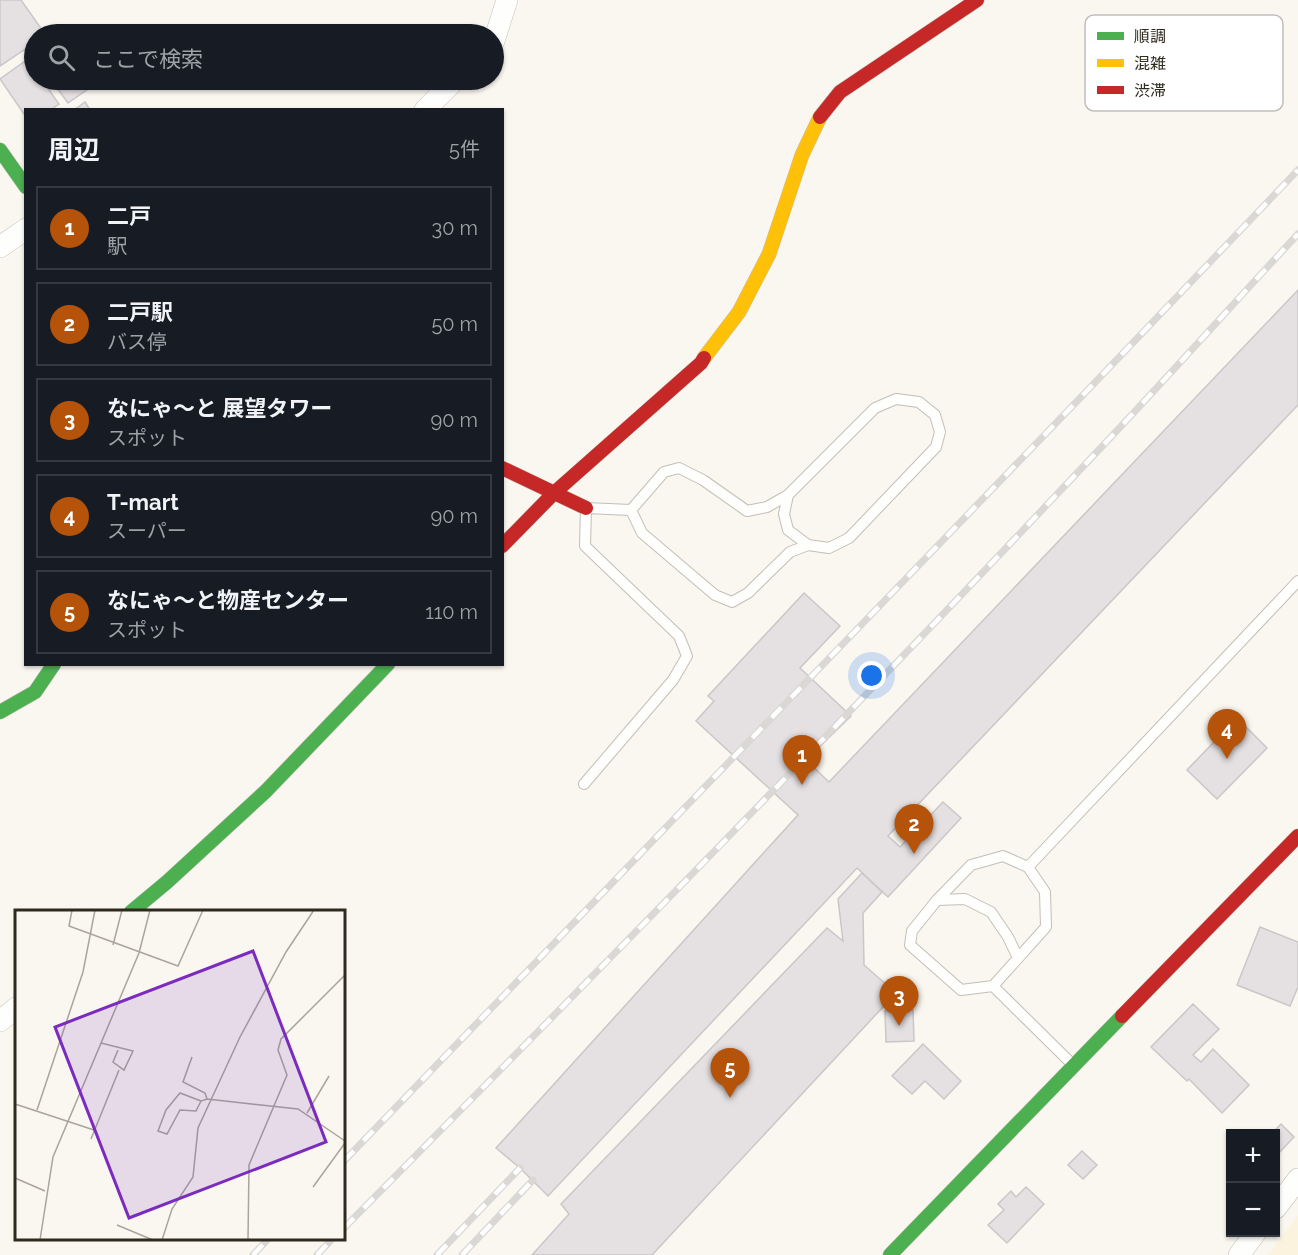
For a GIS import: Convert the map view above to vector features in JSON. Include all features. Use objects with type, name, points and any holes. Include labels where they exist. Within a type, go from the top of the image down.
[{"type":"street","points":[[499,24],[507,0]]},
{"type":"street","points":[[504,544],[554,493],[701,363],[740,312],[769,254],[802,155],[818,119],[840,92],[977,0]]},
{"type":"street","points":[[427,108],[445,90]]},
{"type":"street","points":[[0,150],[24,184]]},
{"type":"street","points":[[0,247],[24,230]]},
{"type":"street","points":[[504,469],[586,508]]},
{"type":"street","points":[[0,712],[35,692],[53,666]]},
{"type":"street","points":[[133,910],[266,791],[386,666]]},
{"type":"street","points":[[890,1255],[1298,836]]},
{"type":"street","points":[[0,1022],[15,1009]]},
{"type":"street","points":[[1280,1202],[1298,1179]]},
{"type":"street","points":[[1239,1255],[1253,1237]]},
{"type":"lane","points":[[631,510],[664,472],[679,468],[703,480],[747,511],[767,507],[788,495],[875,408],[896,399],[919,402],[935,415],[940,432],[936,447],[849,538],[829,549],[808,545],[788,530],[784,514],[788,495]]},
{"type":"lane","points":[[584,784],[673,680],[687,656],[679,636],[585,546],[586,508],[631,510]]},
{"type":"lane","points":[[631,510],[642,532],[715,595],[732,602],[748,593],[790,552],[808,545]]},
{"type":"lane","points":[[1028,867],[1298,581]]},
{"type":"lane","points":[[1003,856],[1028,867],[1046,892],[1046,927],[993,986],[961,990],[910,945],[912,931],[937,900],[971,865],[1003,856]]},
{"type":"lane","points":[[937,900],[965,898],[991,912],[1008,937],[1018,958]]},
{"type":"lane","points":[[993,986],[1074,1066]]},
{"type":"shaded area","points":[[1298,1215],[1298,1255],[1267,1255]]},
{"type":"building","points":[[0,0],[21,0],[38,24],[24,24],[24,50],[0,66]]},
{"type":"building","points":[[24,62],[24,90],[49,90],[59,104],[53,108],[24,108],[24,114],[0,79]]},
{"type":"building","points":[[58,90],[87,90],[68,103]]},
{"type":"building","points":[[85,102],[89,108],[77,108]]},
{"type":"building","points":[[1298,290],[1298,405],[888,836],[900,847],[943,802],[961,818],[888,897],[857,868],[548,1196],[496,1148],[798,815],[696,721],[714,701],[708,696],[804,593],[840,626],[800,668],[851,716],[806,760],[829,782]]},
{"type":"building","points":[[1237,718],[1267,748],[1217,799],[1187,770]]},
{"type":"building","points":[[862,873],[882,892],[863,913],[864,965],[896,993],[652,1255],[532,1255],[569,1214],[561,1204],[827,928],[843,941],[838,899]]},
{"type":"building","points":[[1260,927],[1298,942],[1298,987],[1290,1006],[1237,985]]},
{"type":"building","points":[[1193,1004],[1219,1029],[1193,1055],[1201,1062],[1213,1049],[1249,1085],[1222,1113],[1189,1079],[1187,1081],[1151,1047]]},
{"type":"building","points":[[913,1010],[914,1041],[886,1042],[885,1011]]},
{"type":"building","points":[[923,1044],[961,1081],[944,1099],[925,1081],[912,1094],[892,1076]]},
{"type":"building","points":[[1281,1124],[1294,1137],[1280,1152],[1280,1129],[1276,1129]]},
{"type":"building","points":[[1082,1151],[1097,1165],[1083,1179],[1068,1165]]},
{"type":"building","points":[[1026,1187],[1044,1204],[1007,1243],[988,1225],[1004,1210],[998,1204],[1011,1191],[1016,1197]]},
{"type":"railway","points":[[345,1160],[1298,170]]},
{"type":"railway","points":[[345,1227],[921,638],[1134,413],[1298,234]]},
{"type":"railway","points":[[437,1255],[520,1168]]},
{"type":"railway","points":[[462,1255],[533,1180]]},
{"type":"railway","points":[[253,1255],[267,1240]]},
{"type":"railway","points":[[317,1255],[331,1240]]},
{"type":"traffic: fast","points":[[0,150],[24,184]]},
{"type":"traffic: fast","points":[[0,712],[35,692],[53,666]]},
{"type":"traffic: fast","points":[[133,910],[266,791],[386,666]]},
{"type":"traffic: fast","points":[[890,1255],[1122,1016]]},
{"type":"traffic: slow","points":[[704,358],[739,312],[769,254],[802,155],[820,117]]},
{"type":"traffic: jam","points":[[820,117],[840,92],[977,0]]},
{"type":"traffic: jam","points":[[504,544],[554,493],[704,358]]},
{"type":"traffic: jam","points":[[504,469],[586,508]]},
{"type":"traffic: jam","points":[[1122,1016],[1298,836]]},
{"type":"place","name":"T-mart","points":[[1227,759]]},
{"type":"place","name":"二戸","points":[[802,785]]},
{"type":"place","name":"二戸駅","points":[[914,854]]},
{"type":"place","name":"なにゃ～と 展望タワー","points":[[899,1026]]},
{"type":"place","name":"なにゃ～と物産センター","points":[[730,1098]]}]
